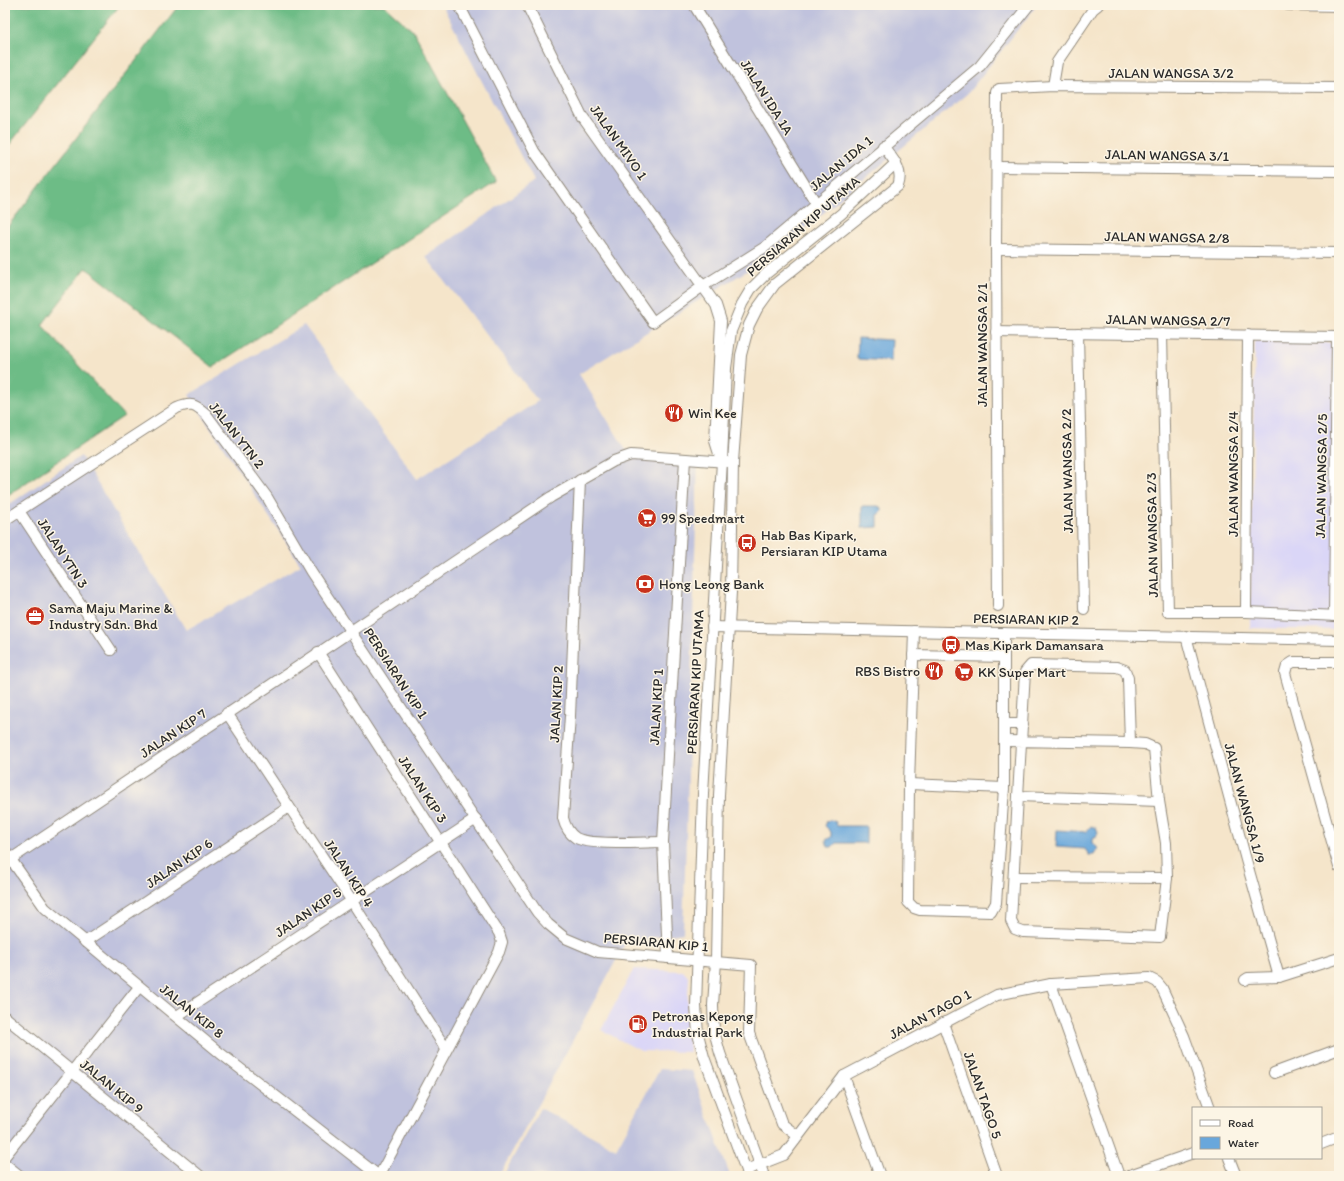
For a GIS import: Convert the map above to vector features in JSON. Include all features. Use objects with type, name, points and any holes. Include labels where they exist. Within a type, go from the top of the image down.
[{"type":"street","name":"JALAN IDA 1","points":[[459,5],[534,152],[653,322],[703,286],[765,247],[883,146],[980,66],[1029,5]]},
{"type":"street","name":"JALAN MIVO 1","points":[[527,5],[583,118],[716,305],[720,321],[715,441],[722,461]]},
{"type":"street","name":"JALAN IDA 1A","points":[[694,5],[816,203]]},
{"type":"street","points":[[1053,86],[1057,62],[1093,9],[1098,5]]},
{"type":"street","points":[[1288,5],[1339,6]]},
{"type":"street","name":"JALAN WANGSA 3/2","points":[[1003,87],[1339,88]]},
{"type":"street","name":"JALAN WANGSA 2/1","points":[[998,606],[996,168],[997,93],[999,89],[1003,87]]},
{"type":"street","name":"PERSIARAN KIP UTAMA","points":[[761,1165],[727,1076],[714,1030],[713,1005],[716,961],[719,795],[729,628],[733,462],[741,355],[749,325],[757,309],[775,284],[898,186],[901,179],[896,163],[883,146]]},
{"type":"street","name":"PERSIARAN KIP UTAMA","points":[[747,1173],[711,1080],[698,1034],[696,1006],[699,960],[703,794],[726,368],[732,331],[736,318],[751,289],[767,273],[841,214],[896,163]]},
{"type":"street","name":"JALAN WANGSA 3/1","points":[[996,168],[1338,171]]},
{"type":"street","name":"JALAN WANGSA 2/8","points":[[996,249],[1339,253]]},
{"type":"street","points":[[736,318],[749,325]]},
{"type":"street","name":"JALAN WANGSA 2/7","points":[[996,332],[1338,337]]},
{"type":"street","name":"JALAN WANGSA 2/2","points":[[1078,333],[1084,609]]},
{"type":"street","name":"JALAN WANGSA 2/3","points":[[1162,334],[1168,612],[1246,612],[1336,616]]},
{"type":"street","name":"JALAN WANGSA 2/4","points":[[1246,612],[1248,335]]},
{"type":"street","name":"JALAN WANGSA 2/5","points":[[1336,616],[1338,337]]},
{"type":"street","name":"JALAN YTN 2","points":[[5,520],[177,408],[187,404],[197,406],[206,414],[267,497],[311,572],[351,630]]},
{"type":"street","name":"PERSIARAN KIP 1","points":[[733,462],[631,455],[614,461],[551,497],[351,630],[537,912],[565,938],[598,952],[751,965],[749,1033],[782,1124],[798,1136]]},
{"type":"street","name":"JALAN KIP 1","points":[[668,958],[663,842],[685,459]]},
{"type":"street","name":"JALAN KIP 2","points":[[580,480],[570,716],[563,818],[565,826],[576,837],[583,840],[613,842],[663,842]]},
{"type":"street","name":"JALAN YTN 3","points":[[19,511],[111,650]]},
{"type":"street","name":"PERSIARAN KIP 2","points":[[712,627],[1339,640]]},
{"type":"street","name":"JALAN KIP 7","points":[[8,855],[227,713],[351,630]]},
{"type":"street","points":[[914,631],[909,784],[908,902],[914,908],[920,910],[977,912],[991,912],[996,903],[1004,788],[1004,633]]},
{"type":"street","name":"JALAN WANGSA 1/9","points":[[1186,636],[1279,977]]},
{"type":"street","name":"JALAN KIP 3","points":[[318,652],[499,933],[502,942],[499,952],[446,1049]]},
{"type":"street","points":[[913,656],[1004,657]]},
{"type":"street","points":[[1339,662],[1293,662],[1287,666],[1286,673],[1339,867]]},
{"type":"street","points":[[1004,741],[1022,741],[1130,743],[1145,744],[1154,748],[1159,801],[1166,843],[1166,878],[1160,937],[1023,932],[1015,929],[1011,922],[1018,796],[1022,741],[1023,724],[1025,672],[1031,664],[1122,668],[1127,673],[1128,678],[1130,743]]},
{"type":"street","name":"JALAN KIP 4","points":[[227,713],[351,900],[446,1049]]},
{"type":"street","points":[[1004,724],[1023,724]]},
{"type":"street","points":[[909,784],[1004,788]]},
{"type":"street","points":[[1018,796],[1159,801]]},
{"type":"street","name":"JALAN KIP 6","points":[[85,942],[289,807]]},
{"type":"street","name":"JALAN KIP 5","points":[[177,1016],[476,819]]},
{"type":"street","name":"JALAN KIP 8","points":[[8,855],[45,908],[220,1053],[379,1176]]},
{"type":"street","points":[[1014,877],[1166,878]]},
{"type":"street","points":[[1246,980],[1248,978],[1279,977],[1339,958]]},
{"type":"street","name":"JALAN TAGO 1","points":[[747,1173],[784,1155],[844,1076],[997,995],[1051,984],[1149,978],[1157,982],[1162,988],[1184,1036],[1210,1107]]},
{"type":"street","points":[[1051,984],[1119,1176]]},
{"type":"street","points":[[5,1156],[139,987]]},
{"type":"street","name":"JALAN KIP 9","points":[[5,1017],[200,1176]]},
{"type":"street","name":"JALAN TAGO 5","points":[[943,1023],[997,1176]]},
{"type":"street","points":[[379,1176],[446,1049]]},
{"type":"street","points":[[1274,1073],[1339,1049]]},
{"type":"street","points":[[844,1076],[880,1176]]},
{"type":"street","points":[[1322,1144],[1339,1137]]},
{"type":"street","points":[[1127,1176],[1192,1153]]},
{"type":"street","points":[[1229,1159],[1236,1176]]},
{"type":"street","points":[[5,1164],[20,1176]]},
{"type":"street","points":[[761,1165],[764,1176]]},
{"type":"shaded area","points":[[442,5],[1037,5],[968,93],[774,254],[579,374],[626,450],[698,460],[683,933],[626,942],[499,1176],[5,1176],[5,507],[81,456],[186,630],[301,565],[189,395],[304,325],[417,479],[538,401],[426,257],[534,181]]},
{"type":"shaded area","points":[[1255,341],[1333,343],[1339,630],[1250,628]]},
{"type":"shaded area","points":[[634,969],[683,971],[689,978],[686,1022],[690,1052],[641,1051],[601,1030]]},
{"type":"shaded area","points":[[660,1069],[692,1071],[730,1176],[503,1176],[540,1108],[616,1149]]},
{"type":"green space","points":[[5,5],[120,5],[5,150]]},
{"type":"green space","points":[[179,5],[384,5],[414,32],[496,182],[213,367],[86,268],[42,325],[124,416],[5,497],[5,230]]},
{"type":"water","points":[[858,338],[892,340],[891,361],[857,359]]},
{"type":"water","points":[[862,506],[878,506],[882,508],[882,512],[878,515],[878,527],[862,528]]},
{"type":"water","points":[[831,820],[836,822],[837,826],[866,826],[866,843],[836,843],[832,847],[828,847],[826,840],[831,837],[831,832],[825,826],[827,821]]},
{"type":"water","points":[[1091,826],[1096,828],[1098,833],[1096,837],[1092,839],[1092,843],[1098,848],[1094,855],[1089,855],[1085,849],[1056,847],[1057,830],[1086,832]]},
{"type":"place","name":"Win Kee","points":[[674,413]]},
{"type":"place","name":"99 Speedmart","points":[[647,518]]},
{"type":"place","name":"Hab Bas Kipark, Persiaran KIP Utama","points":[[747,543]]},
{"type":"place","name":"Hong Leong Bank","points":[[645,584]]},
{"type":"place","name":"Sama Maju Marine & Industry Sdn. Bhd","points":[[35,616]]},
{"type":"place","name":"Mas Kipark Damansara","points":[[951,645]]},
{"type":"place","name":"RBS Bistro","points":[[934,671]]},
{"type":"place","name":"KK Super Mart","points":[[964,672]]},
{"type":"place","name":"Petronas Kepong Industrial Park","points":[[638,1024]]}]
